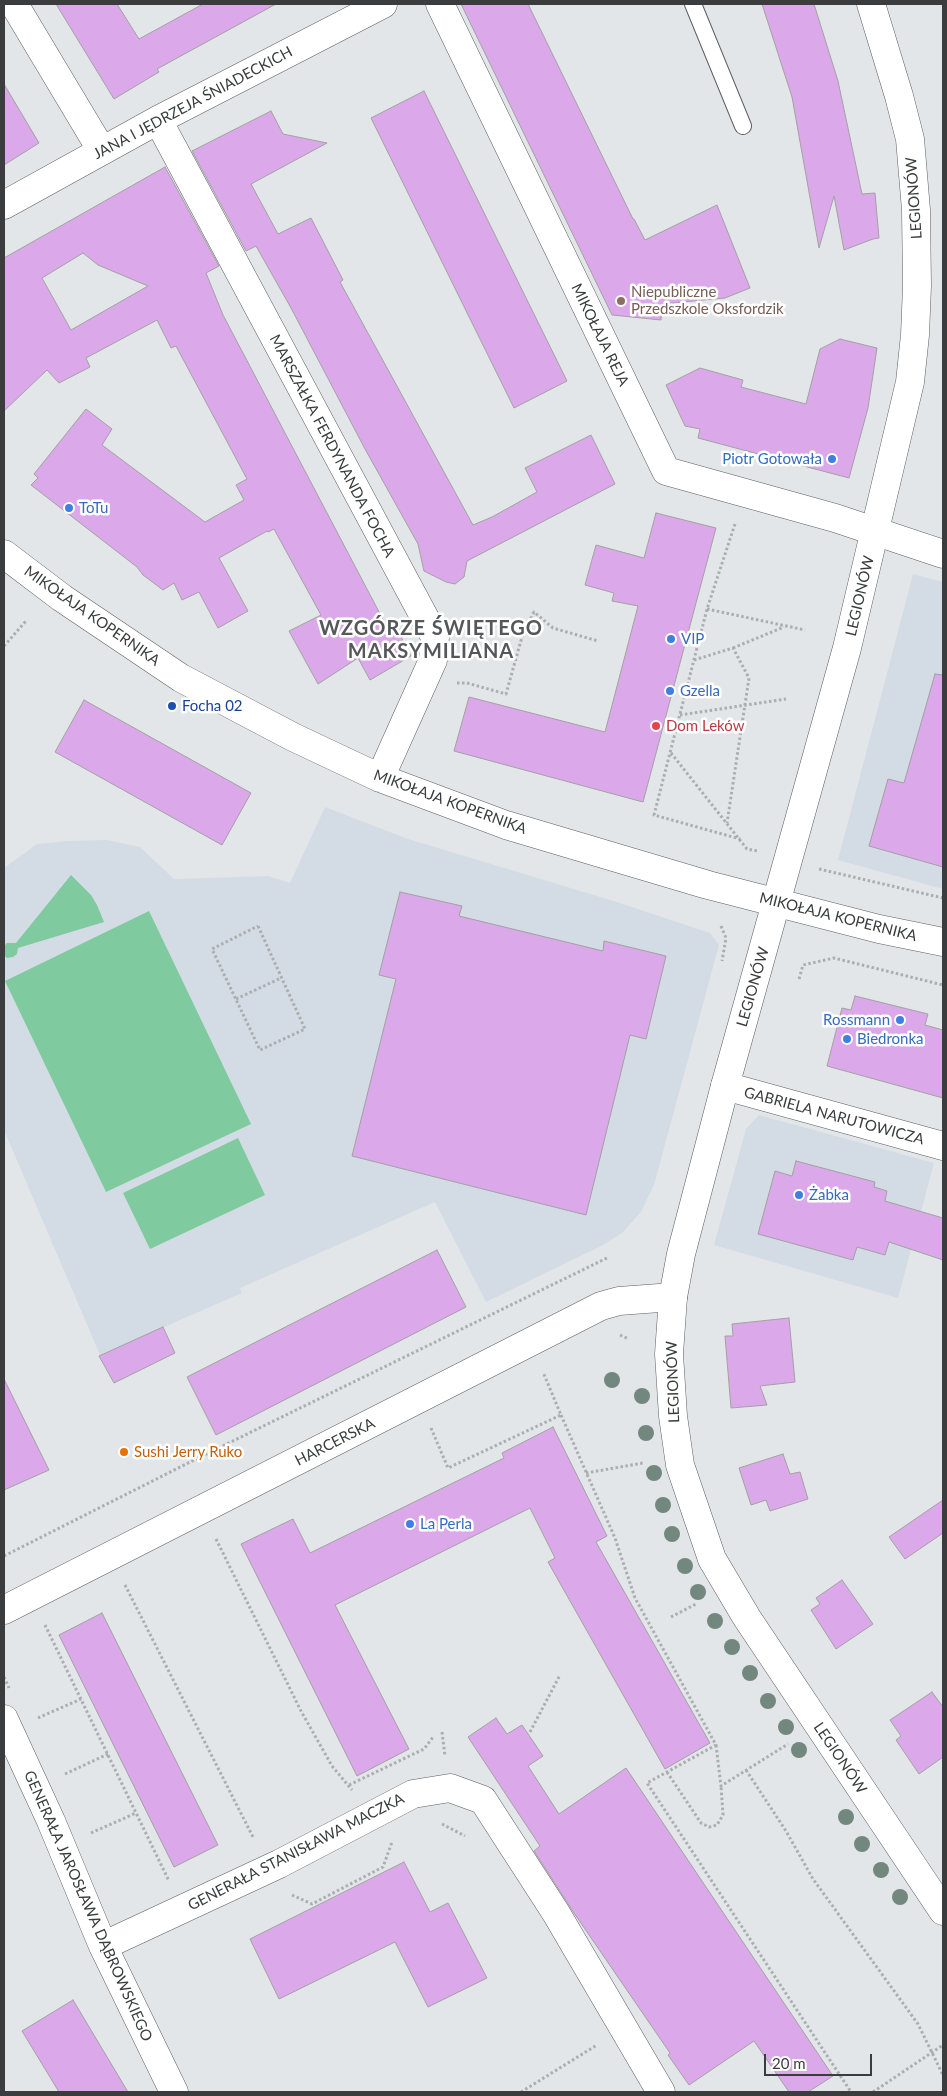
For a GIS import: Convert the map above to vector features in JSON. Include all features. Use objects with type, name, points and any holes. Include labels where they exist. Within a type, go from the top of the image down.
[{"type":"street","points":[[14,4],[102,151]]},
{"type":"street","name":"JANA I JĘDRZEJA ŚNIADECKICH","points":[[4,205],[158,120],[383,4]]},
{"type":"street","name":"MIKOŁAJA REJA","points":[[440,4],[666,471],[835,518],[943,554]]},
{"type":"street","name":"LEGIONÓW","points":[[871,4],[910,138],[916,210],[917,286],[915,335],[910,382],[847,648],[725,1086],[681,1254],[673,1297],[669,1354],[674,1426],[680,1465],[712,1560],[747,1618],[943,1911]]},
{"type":"street","name":"MARSZAŁKA FERDYNANDA FOCHA","points":[[158,120],[435,637],[433,660],[380,778]]},
{"type":"street","name":"MIKOŁAJA KOPERNIKA","points":[[4,554],[62,598],[181,678],[293,737],[380,778],[506,825],[708,885],[880,929],[943,942]]},
{"type":"street","name":"GABRIELA NARUTOWICZA","points":[[725,1086],[943,1146]]},
{"type":"street","name":"HARCERSKA","points":[[4,1610],[602,1306],[619,1301],[673,1297]]},
{"type":"street","name":"GENERAŁA JAROSŁAWA DĄBROWSKIEGO","points":[[4,1719],[51,1822],[103,1946],[174,2092]]},
{"type":"street","name":"GENERAŁA STANISŁAWA MACZKA","points":[[103,1946],[268,1869],[413,1794],[450,1788],[482,1800],[556,1913],[661,2092]]},
{"type":"lane","points":[[693,4],[743,126]]},
{"type":"path","points":[[737,519],[707,609],[654,815],[740,839]]},
{"type":"path","points":[[707,609],[805,630]]},
{"type":"path","points":[[423,682],[467,683],[506,694],[522,637],[534,612],[553,628],[598,641]]},
{"type":"path","points":[[4,646],[26,621]]},
{"type":"path","points":[[694,660],[733,648],[784,626]]},
{"type":"path","points":[[727,823],[748,678],[733,648]]},
{"type":"path","points":[[680,715],[786,699]]},
{"type":"path","points":[[670,752],[747,849]]},
{"type":"path","points":[[825,870],[943,898]]},
{"type":"path","points":[[258,926],[281,978],[305,1029],[260,1050],[212,949],[258,926]]},
{"type":"path","points":[[720,926],[726,938],[722,961]]},
{"type":"path","points":[[799,979],[803,965],[834,958],[943,985]]},
{"type":"path","points":[[236,999],[281,978]]},
{"type":"path","points":[[4,1556],[608,1258]]},
{"type":"path","points":[[614,1333],[629,1338]]},
{"type":"path","points":[[534,1375],[549,1367]]},
{"type":"path","points":[[542,1370],[615,1538],[635,1598],[716,1745],[723,1815],[717,1825],[709,1827],[701,1822],[667,1772]]},
{"type":"path","points":[[431,1427],[448,1468],[561,1415]]},
{"type":"path","points":[[422,1432],[440,1423]]},
{"type":"path","points":[[586,1473],[643,1463]]},
{"type":"path","points":[[207,1542],[224,1534]]},
{"type":"path","points":[[216,1538],[301,1712],[332,1766],[349,1785],[424,1749],[434,1737]]},
{"type":"path","points":[[132,1581],[124,1585],[276,1888],[312,1904],[383,1867],[393,1840]]},
{"type":"path","points":[[671,1617],[696,1604]]},
{"type":"path","points":[[45,1625],[172,1887]]},
{"type":"path","points":[[530,1732],[560,1675]]},
{"type":"path","points":[[34,1721],[81,1699]]},
{"type":"path","points":[[721,1786],[788,1744]]},
{"type":"path","points":[[716,1745],[647,1783],[851,2092]]},
{"type":"path","points":[[60,1776],[108,1754]]},
{"type":"path","points":[[746,1770],[786,1831],[813,1879],[918,2024],[943,2075]]},
{"type":"path","points":[[88,1835],[136,1813]]},
{"type":"path","points":[[441,1823],[466,1836]]},
{"type":"path","points":[[521,2092],[605,2040]]},
{"type":"path","points":[[873,2092],[943,2045]]},
{"type":"shaded area","points":[[913,574],[943,582],[943,889],[838,860]]},
{"type":"shaded area","points":[[325,807],[408,839],[617,902],[710,933],[719,945],[654,1185],[641,1212],[622,1233],[603,1245],[486,1302],[435,1202],[240,1288],[242,1293],[100,1355],[4,1130],[4,868],[37,844],[107,840],[140,847],[174,879],[268,876],[290,883]]},
{"type":"shaded area","points":[[759,1115],[934,1163],[898,1298],[714,1245],[746,1129]]},
{"type":"green space","points":[[71,875],[91,895],[104,922],[18,948],[17,954],[7,958],[4,955],[4,946],[7,943],[16,943]]},
{"type":"green space","points":[[149,911],[251,1124],[106,1192],[5,981]]},
{"type":"green space","points":[[238,1138],[265,1195],[150,1249],[123,1193]]},
{"type":"building","points":[[56,4],[117,4],[139,39],[203,4],[276,4],[157,69],[159,72],[114,99]]},
{"type":"building","points":[[461,4],[528,4],[645,240],[717,205],[750,288],[725,298],[662,304],[661,320],[612,315]]},
{"type":"building","points":[[762,4],[814,4],[838,81],[862,194],[875,193],[879,238],[844,250],[834,196],[819,248],[792,97]]},
{"type":"building","points":[[4,84],[39,143],[4,165]]},
{"type":"building","points":[[424,91],[567,381],[514,408],[371,118]]},
{"type":"building","points":[[271,111],[283,134],[327,143],[251,184],[278,234],[311,218],[343,280],[340,282],[473,525],[492,517],[537,492],[525,468],[591,435],[615,484],[467,561],[464,577],[455,584],[446,582],[424,571],[418,544],[365,449],[291,308],[256,246],[246,251],[192,151]]},
{"type":"building","points":[[165,167],[219,266],[206,273],[223,315],[388,629],[395,625],[411,656],[370,680],[358,658],[318,684],[289,631],[321,615],[274,529],[219,558],[248,611],[218,628],[199,592],[182,600],[174,583],[163,590],[143,575],[137,567],[31,485],[38,478],[34,474],[86,409],[112,429],[102,445],[205,522],[244,500],[236,485],[247,479],[176,346],[171,348],[157,320],[86,358],[90,367],[59,383],[47,370],[4,411],[4,258]],"holes":[[[83,253],[98,265],[148,286],[71,330],[42,278]]]},
{"type":"building","points":[[840,339],[877,348],[868,408],[849,478],[698,438],[700,429],[685,426],[666,385],[700,368],[743,380],[741,387],[806,404],[820,349]]},
{"type":"building","points":[[656,513],[716,528],[643,802],[454,751],[469,697],[605,732],[638,606],[612,601],[614,593],[585,585],[596,545],[644,558]]},
{"type":"building","points":[[935,674],[943,675],[943,867],[869,846],[888,779],[904,783]]},
{"type":"building","points":[[84,700],[251,793],[222,845],[55,752]]},
{"type":"building","points":[[400,892],[462,906],[459,916],[603,951],[604,941],[666,956],[646,1039],[630,1035],[586,1215],[352,1156],[396,979],[379,975]]},
{"type":"building","points":[[855,996],[928,1014],[925,1025],[943,1030],[943,1098],[827,1066],[842,1008],[851,1010]]},
{"type":"building","points":[[796,1161],[875,1182],[874,1187],[887,1191],[885,1201],[943,1218],[943,1260],[889,1242],[885,1255],[857,1247],[853,1260],[758,1234],[775,1171],[792,1176]]},
{"type":"building","points":[[437,1250],[466,1307],[216,1435],[187,1377]]},
{"type":"building","points":[[789,1318],[795,1382],[760,1386],[767,1405],[731,1408],[725,1336],[733,1336],[732,1324]]},
{"type":"building","points":[[163,1327],[175,1353],[114,1383],[99,1356]]},
{"type":"building","points":[[4,1379],[49,1470],[4,1490]]},
{"type":"building","points":[[553,1427],[607,1536],[596,1542],[710,1743],[665,1769],[548,1562],[555,1558],[530,1508],[335,1605],[409,1749],[357,1776],[241,1544],[293,1519],[310,1553],[504,1458],[502,1453]]},
{"type":"building","points":[[783,1454],[790,1474],[800,1472],[808,1499],[770,1511],[766,1500],[751,1505],[739,1468]]},
{"type":"building","points":[[943,1500],[943,1533],[905,1559],[889,1537]]},
{"type":"building","points":[[842,1580],[873,1624],[836,1649],[811,1610],[820,1604],[816,1598]]},
{"type":"building","points":[[102,1613],[218,1845],[174,1867],[59,1635]]},
{"type":"building","points":[[932,1692],[943,1707],[943,1757],[919,1774],[896,1740],[901,1736],[890,1720]]},
{"type":"building","points":[[496,1718],[507,1734],[522,1725],[543,1756],[528,1766],[559,1814],[626,1768],[833,2076],[808,2092],[789,2092],[754,2041],[689,2085],[668,2055],[670,2053],[534,1851],[540,1846],[468,1737]]},
{"type":"building","points":[[404,1862],[430,1912],[448,1903],[487,1978],[428,2007],[395,1942],[279,1999],[250,1939]]},
{"type":"building","points":[[73,2000],[128,2092],[59,2092],[22,2031]]},
{"type":"place","name":"Niepubliczne Przedszkole Oksfordzik","points":[[621,301]]},
{"type":"place","name":"Piotr Gotowała","points":[[832,459]]},
{"type":"place","name":"ToTu","points":[[69,508]]},
{"type":"place","name":"VIP","points":[[671,639]]},
{"type":"place","name":"Gzella","points":[[670,691]]},
{"type":"place","name":"Focha 02","points":[[172,706]]},
{"type":"place","name":"Dom Leków","points":[[656,726]]},
{"type":"place","name":"Rossmann","points":[[900,1020]]},
{"type":"place","name":"Biedronka","points":[[847,1039]]},
{"type":"place","name":"Żabka","points":[[799,1195]]},
{"type":"place","name":"Sushi Jerry Ruko","points":[[124,1452]]},
{"type":"place","name":"La Perla","points":[[410,1524]]},
{"type":"district","name":"WZGÓRZE ŚWIĘTEGO MAKSYMILIANA","points":[[431,640]]}]
